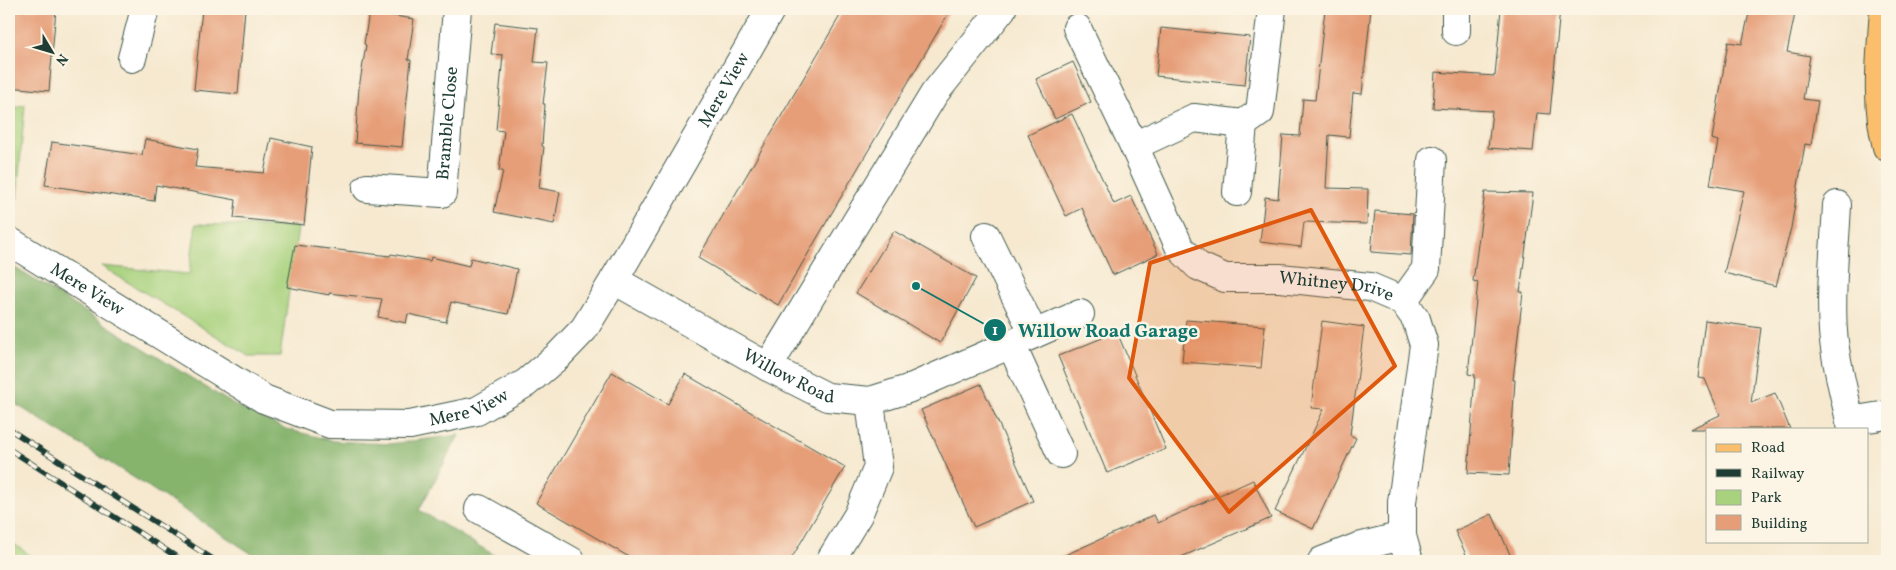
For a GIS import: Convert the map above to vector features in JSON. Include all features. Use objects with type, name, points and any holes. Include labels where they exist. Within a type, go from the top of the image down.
[{"type":"main road","points":[[1884,9],[1879,94],[1882,127],[1887,147]]},
{"type":"street","points":[[132,58],[144,9]]},
{"type":"street","name":"Bramble Close","points":[[367,188],[442,193],[457,9]]},
{"type":"street","name":"Mere View","points":[[9,241],[264,399],[330,424],[410,425],[477,411],[526,383],[558,356],[584,329],[771,9]]},
{"type":"street","points":[[768,367],[934,94],[1002,9]]},
{"type":"street","points":[[1134,146],[1194,118],[1243,124],[1260,112],[1272,9]]},
{"type":"street","name":"Whitney Drive","points":[[1078,28],[1180,248],[1198,266],[1225,278],[1280,278],[1370,287],[1403,301],[1416,318],[1424,345],[1402,502],[1406,549]]},
{"type":"street","points":[[1237,192],[1243,124]]},
{"type":"street","points":[[1403,301],[1426,269],[1432,160]]},
{"type":"street","points":[[1837,205],[1833,276],[1833,331],[1835,352],[1851,425],[1887,415]]},
{"type":"street","points":[[986,236],[1061,454]]},
{"type":"street","name":"Willow Road","points":[[614,280],[768,367],[827,397],[870,402],[908,389],[1080,314]]},
{"type":"street","points":[[830,561],[858,515],[878,467],[870,402]]},
{"type":"street","points":[[479,509],[571,561]]},
{"type":"street","points":[[1322,561],[1358,547],[1406,549]]},
{"type":"highlighted area","points":[[1311,210],[1395,366],[1229,512],[1129,378],[1150,263]]},
{"type":"green space","points":[[25,104],[17,199],[9,193],[9,110]]},
{"type":"green space","points":[[196,224],[298,227],[280,356],[249,356],[101,266],[189,274]]},
{"type":"green space","points":[[9,264],[236,406],[286,429],[334,441],[389,444],[459,435],[419,510],[504,561],[263,561],[9,400]]},
{"type":"green space","points":[[9,541],[39,561],[9,561]]},
{"type":"building","points":[[9,9],[56,9],[49,91],[9,87]]},
{"type":"building","points":[[202,9],[245,9],[238,94],[194,90]]},
{"type":"building","points":[[844,9],[951,9],[778,305],[698,258]]},
{"type":"building","points":[[1325,9],[1371,9],[1362,94],[1353,93],[1349,137],[1329,135],[1326,188],[1368,189],[1367,224],[1304,222],[1301,247],[1260,242],[1265,197],[1278,199],[1283,135],[1300,136],[1303,99],[1315,100]]},
{"type":"building","points":[[1501,9],[1560,9],[1550,114],[1537,113],[1533,151],[1488,148],[1492,111],[1433,108],[1435,72],[1495,76]]},
{"type":"building","points":[[1750,9],[1796,9],[1787,52],[1810,56],[1803,99],[1818,101],[1811,145],[1805,144],[1791,228],[1776,286],[1724,273],[1744,191],[1710,185],[1718,141],[1712,139],[1728,42],[1742,44]]},
{"type":"building","points":[[369,12],[414,19],[408,60],[411,60],[402,147],[355,143],[359,88]]},
{"type":"building","points":[[495,23],[538,28],[534,62],[548,63],[543,104],[545,104],[542,146],[544,147],[539,188],[560,192],[554,224],[494,212],[503,171],[499,171],[504,131],[496,130],[503,55],[491,54]]},
{"type":"building","points":[[1161,28],[1250,37],[1245,85],[1156,76]]},
{"type":"building","points":[[1073,62],[1091,102],[1055,119],[1036,79]]},
{"type":"building","points":[[1072,114],[1114,204],[1131,196],[1158,254],[1113,275],[1082,208],[1066,216],[1028,135]]},
{"type":"building","points":[[271,138],[312,147],[304,225],[234,218],[236,200],[156,185],[154,201],[45,185],[52,142],[142,155],[145,139],[198,149],[195,167],[264,173]]},
{"type":"building","points":[[1485,192],[1533,193],[1520,292],[1523,292],[1513,380],[1515,380],[1509,475],[1468,473],[1475,375],[1468,374],[1478,282],[1473,281]]},
{"type":"building","points":[[1375,211],[1413,214],[1411,255],[1371,252]]},
{"type":"building","points":[[894,231],[976,278],[940,343],[856,293]]},
{"type":"building","points":[[295,245],[390,256],[391,254],[430,261],[431,257],[469,266],[471,258],[517,269],[508,314],[451,302],[446,322],[408,314],[406,323],[378,317],[382,299],[329,293],[329,295],[287,287]]},
{"type":"building","points":[[1186,320],[1265,326],[1261,368],[1182,362]]},
{"type":"building","points":[[1705,320],[1761,328],[1751,403],[1775,393],[1790,428],[1690,429],[1720,415],[1705,379],[1698,378]]},
{"type":"building","points":[[1322,321],[1364,327],[1350,435],[1356,438],[1313,529],[1275,511],[1324,409],[1311,408]]},
{"type":"building","points":[[1117,332],[1166,449],[1107,473],[1058,356]]},
{"type":"building","points":[[612,372],[668,404],[685,374],[845,467],[790,561],[636,561],[536,503]]},
{"type":"building","points":[[981,384],[1033,501],[974,527],[921,410]]},
{"type":"building","points":[[1253,480],[1271,518],[1172,561],[1052,561],[1154,515],[1158,523]]},
{"type":"building","points":[[1492,514],[1513,561],[1469,561],[1455,531]]},
{"type":"railway","points":[[9,429],[216,561]]},
{"type":"railway","points":[[9,449],[183,561]]},
{"type":"place","name":"Willow Road Garage","points":[[916,286]]}]
